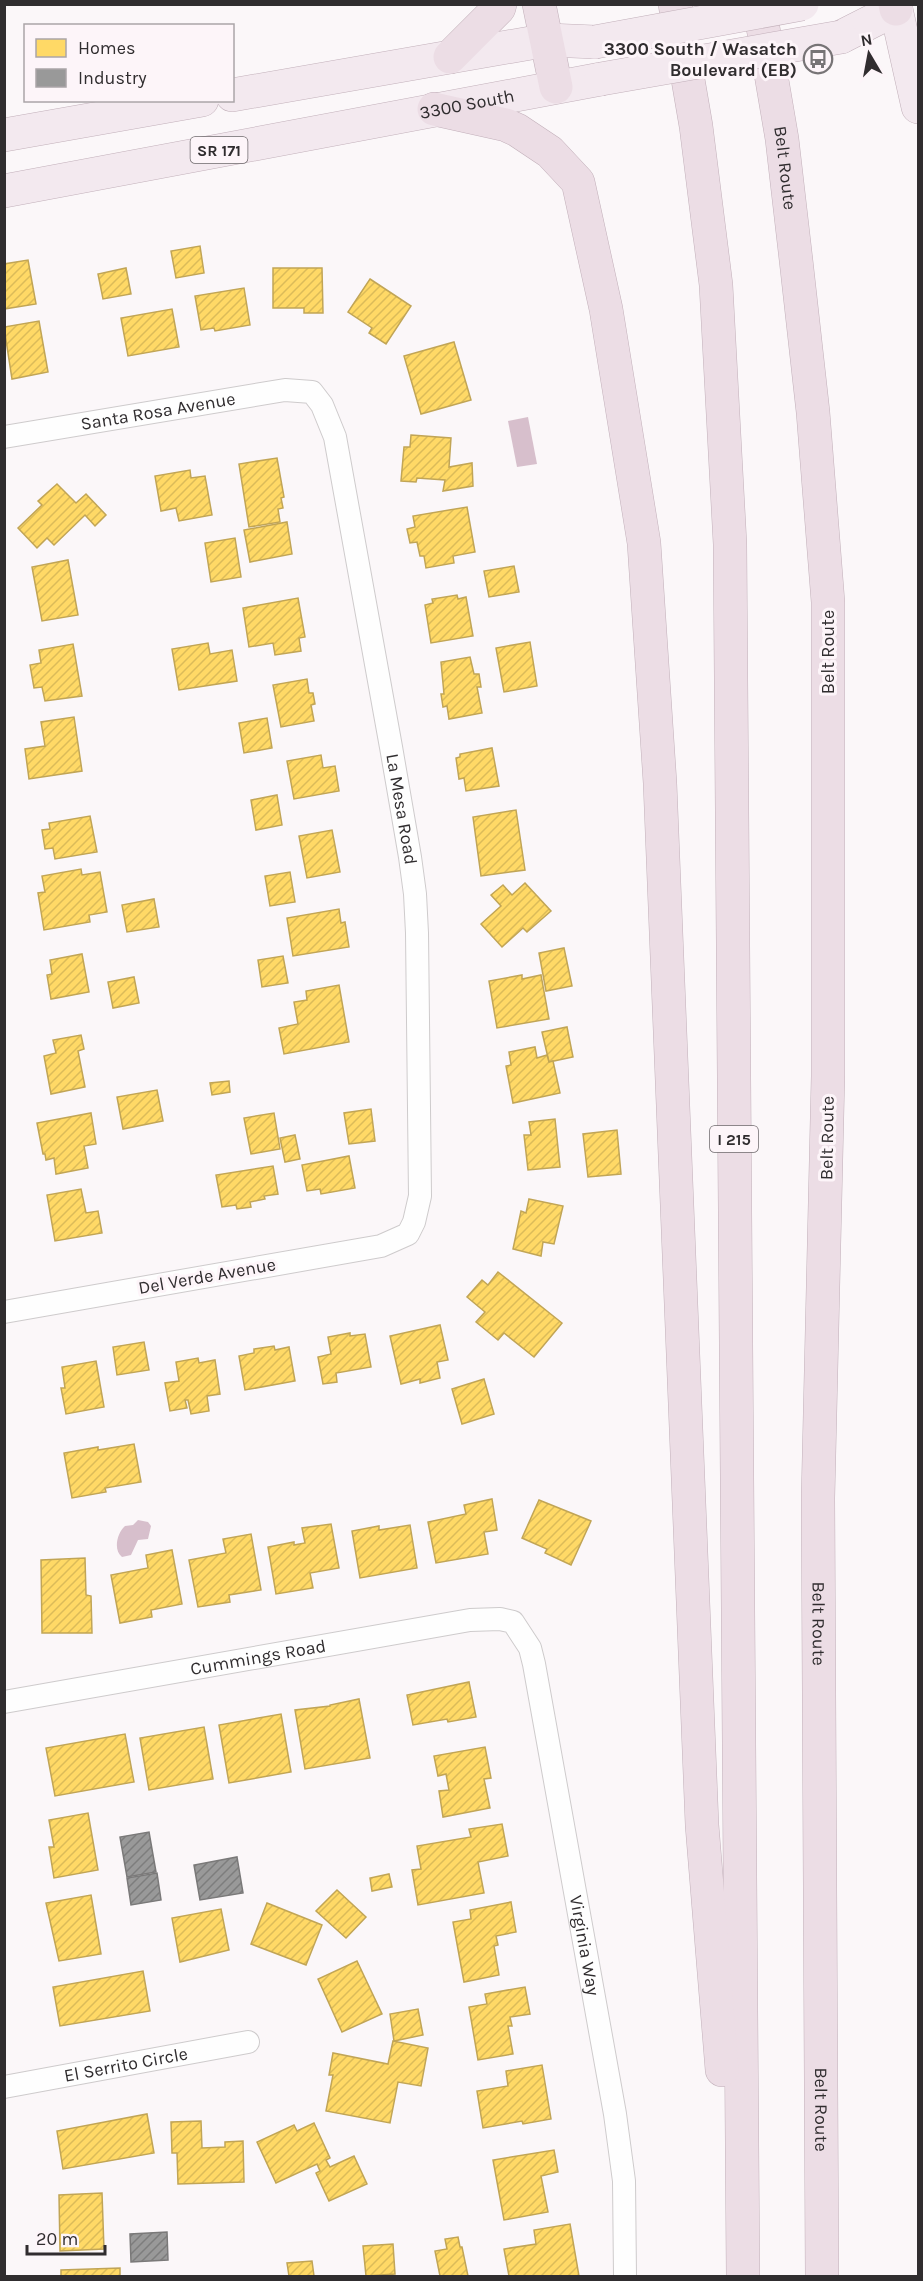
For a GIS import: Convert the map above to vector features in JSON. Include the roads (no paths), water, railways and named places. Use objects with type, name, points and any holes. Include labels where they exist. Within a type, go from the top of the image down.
[{"type":"highway","points":[[450,57],[499,8],[500,4]]},
{"type":"highway","points":[[539,4],[556,87]]},
{"type":"highway","name":"I 215","points":[[675,4],[696,126],[716,285],[730,544],[743,2277]]},
{"type":"highway","name":"Belt Route","points":[[759,4],[782,139],[813,412],[828,602],[828,1076],[818,1498],[821,2221],[824,2277]]},
{"type":"highway","points":[[434,109],[506,125],[517,130],[550,152],[578,182],[606,309],[644,543],[660,783],[702,1825],[738,2277]]},
{"type":"main road","points":[[234,95],[548,40],[595,42],[802,4]]},
{"type":"main road","points":[[886,6],[918,107]]},
{"type":"main road","name":"3300 South","points":[[4,191],[434,109],[841,37],[886,6]]},
{"type":"main road","points":[[4,135],[191,102]]},
{"type":"street","name":"Santa Rosa Avenue","points":[[4,437],[277,391],[312,392]]},
{"type":"street","name":"La Mesa Road","points":[[312,392],[322,405],[335,437],[412,876],[417,933],[420,1196],[414,1222],[408,1234]]},
{"type":"street","name":"Del Verde Avenue","points":[[4,1312],[366,1249],[395,1241],[408,1234]]},
{"type":"street","name":"Cummings Road","points":[[4,1702],[470,1620],[500,1619],[513,1622]]},
{"type":"street","name":"Virginia Way","points":[[513,1622],[530,1648],[534,1664],[615,2114],[624,2181],[625,2277]]},
{"type":"street","name":"El Serrito Circle","points":[[4,2086],[248,2042]]},
{"type":"place","name":"3300 South / Wasatch Boulevard (EB)","points":[[818,59]]}]
